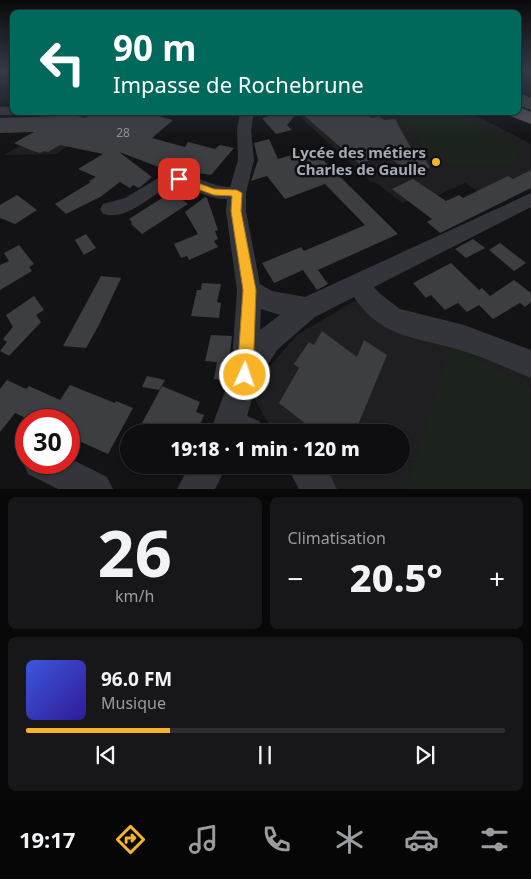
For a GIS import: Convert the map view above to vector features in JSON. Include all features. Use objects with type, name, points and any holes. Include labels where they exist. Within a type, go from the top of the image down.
[{"type":"street","points":[[236,424],[245,375],[249,290],[236,211],[237,193],[246,160],[244,130],[246,115]]},
{"type":"street","points":[[110,209],[131,203],[166,181],[179,179],[214,192],[237,193]]},
{"type":"street","points":[[245,375],[268,341],[306,309],[531,199]]},
{"type":"street","points":[[358,284],[370,301],[394,320],[464,338],[531,364]]},
{"type":"street","points":[[249,290],[268,301],[306,309]]},
{"type":"street","points":[[64,474],[95,489]]},
{"type":"street","points":[[195,489],[204,474]]},
{"type":"street","points":[[309,474],[319,489]]},
{"type":"shaded area","points":[[73,115],[115,115],[56,154],[4,155]]},
{"type":"shaded area","name":"Lycée des métiers Charles de Gaulle","points":[[298,115],[475,115],[531,144],[531,188],[497,204],[465,183],[423,202],[417,197],[402,203],[378,184],[370,181]]},
{"type":"shaded area","points":[[400,115],[459,115],[509,142],[517,151],[517,158],[512,163],[502,165],[446,166],[428,157]]},
{"type":"shaded area","points":[[361,297],[428,332],[531,375],[531,489],[301,489],[291,474],[410,474],[410,424],[268,424],[252,394],[271,365],[297,335]]},
{"type":"shaded area","points":[[451,345],[531,389],[531,489],[406,489]]},
{"type":"building","points":[[521,94],[531,98],[531,110],[521,106]]},
{"type":"building","points":[[74,115],[85,118],[90,115],[155,115],[173,120],[152,138],[185,147],[188,142],[215,149],[220,145],[234,148],[211,175],[175,169],[172,172],[119,152],[152,177],[139,188],[133,185],[130,188],[120,182],[100,197],[66,214],[55,204],[96,177],[78,169],[103,154],[60,145],[48,152],[40,153],[33,151],[14,143],[34,132],[0,133],[0,118]]},
{"type":"building","points":[[273,115],[295,115],[287,125],[292,130],[276,134],[262,118]]},
{"type":"building","points":[[303,115],[368,115],[372,118],[379,116],[384,120],[395,119],[411,148],[418,147],[430,168],[406,170],[385,154],[360,164]]},
{"type":"building","points":[[269,139],[278,159],[312,149],[398,234],[318,270],[328,284],[317,290],[303,270],[274,283],[262,263],[301,247],[304,251],[365,225],[325,184],[285,199],[267,176],[251,181],[258,160],[254,143]]},
{"type":"building","points":[[531,170],[531,188],[440,233],[427,222],[432,219],[392,189],[413,179],[446,201],[459,195],[463,198],[508,176],[513,179]]},
{"type":"building","points":[[170,193],[174,193],[188,204],[142,234],[131,224],[132,222],[129,219]]},
{"type":"building","points":[[17,195],[37,210],[15,224],[0,218],[0,205]]},
{"type":"building","points":[[205,197],[218,230],[215,231],[218,239],[214,241],[218,247],[189,260],[187,256],[181,258],[174,244],[198,234],[185,212]]},
{"type":"building","points":[[86,234],[96,248],[84,255],[75,240]]},
{"type":"building","points":[[473,239],[485,248],[466,258],[455,249]]},
{"type":"building","points":[[500,243],[526,263],[514,271],[489,250]]},
{"type":"building","points":[[19,245],[34,264],[29,267],[32,271],[0,290],[0,265],[9,261],[4,253]]},
{"type":"building","points":[[451,263],[479,290],[482,288],[490,296],[514,280],[531,293],[531,302],[525,307],[520,303],[493,319],[479,305],[467,312],[458,303],[445,310],[431,295],[426,298],[413,283]]},
{"type":"building","points":[[101,276],[121,278],[99,325],[86,348],[63,346]]},
{"type":"building","points":[[202,283],[221,284],[217,302],[221,303],[219,318],[191,316],[197,290],[201,290]]},
{"type":"building","points":[[34,296],[44,310],[36,315],[41,322],[9,356],[0,351],[7,342],[3,339],[13,327],[6,315]]},
{"type":"building","points":[[322,331],[357,357],[364,340],[387,355],[358,424],[306,424],[279,403],[299,368],[294,364],[309,342],[314,345]]},
{"type":"building","points":[[211,335],[232,336],[227,380],[214,379],[217,362],[205,361]]},
{"type":"building","points":[[147,376],[165,380],[159,390],[142,387]]},
{"type":"building","points":[[7,380],[26,389],[29,386],[60,400],[70,385],[133,408],[124,424],[120,424],[120,432],[108,454],[80,441],[80,409],[15,409],[15,413],[0,432],[0,389]]},
{"type":"building","points":[[162,386],[200,402],[196,412],[204,415],[200,424],[142,423]]},
{"type":"place","name":"Lycée des métiers Charles de Gaulle","points":[[436,162]]},
{"type":"route","points":[[179,179],[214,192],[237,193],[236,211],[249,290],[245,375]]}]
